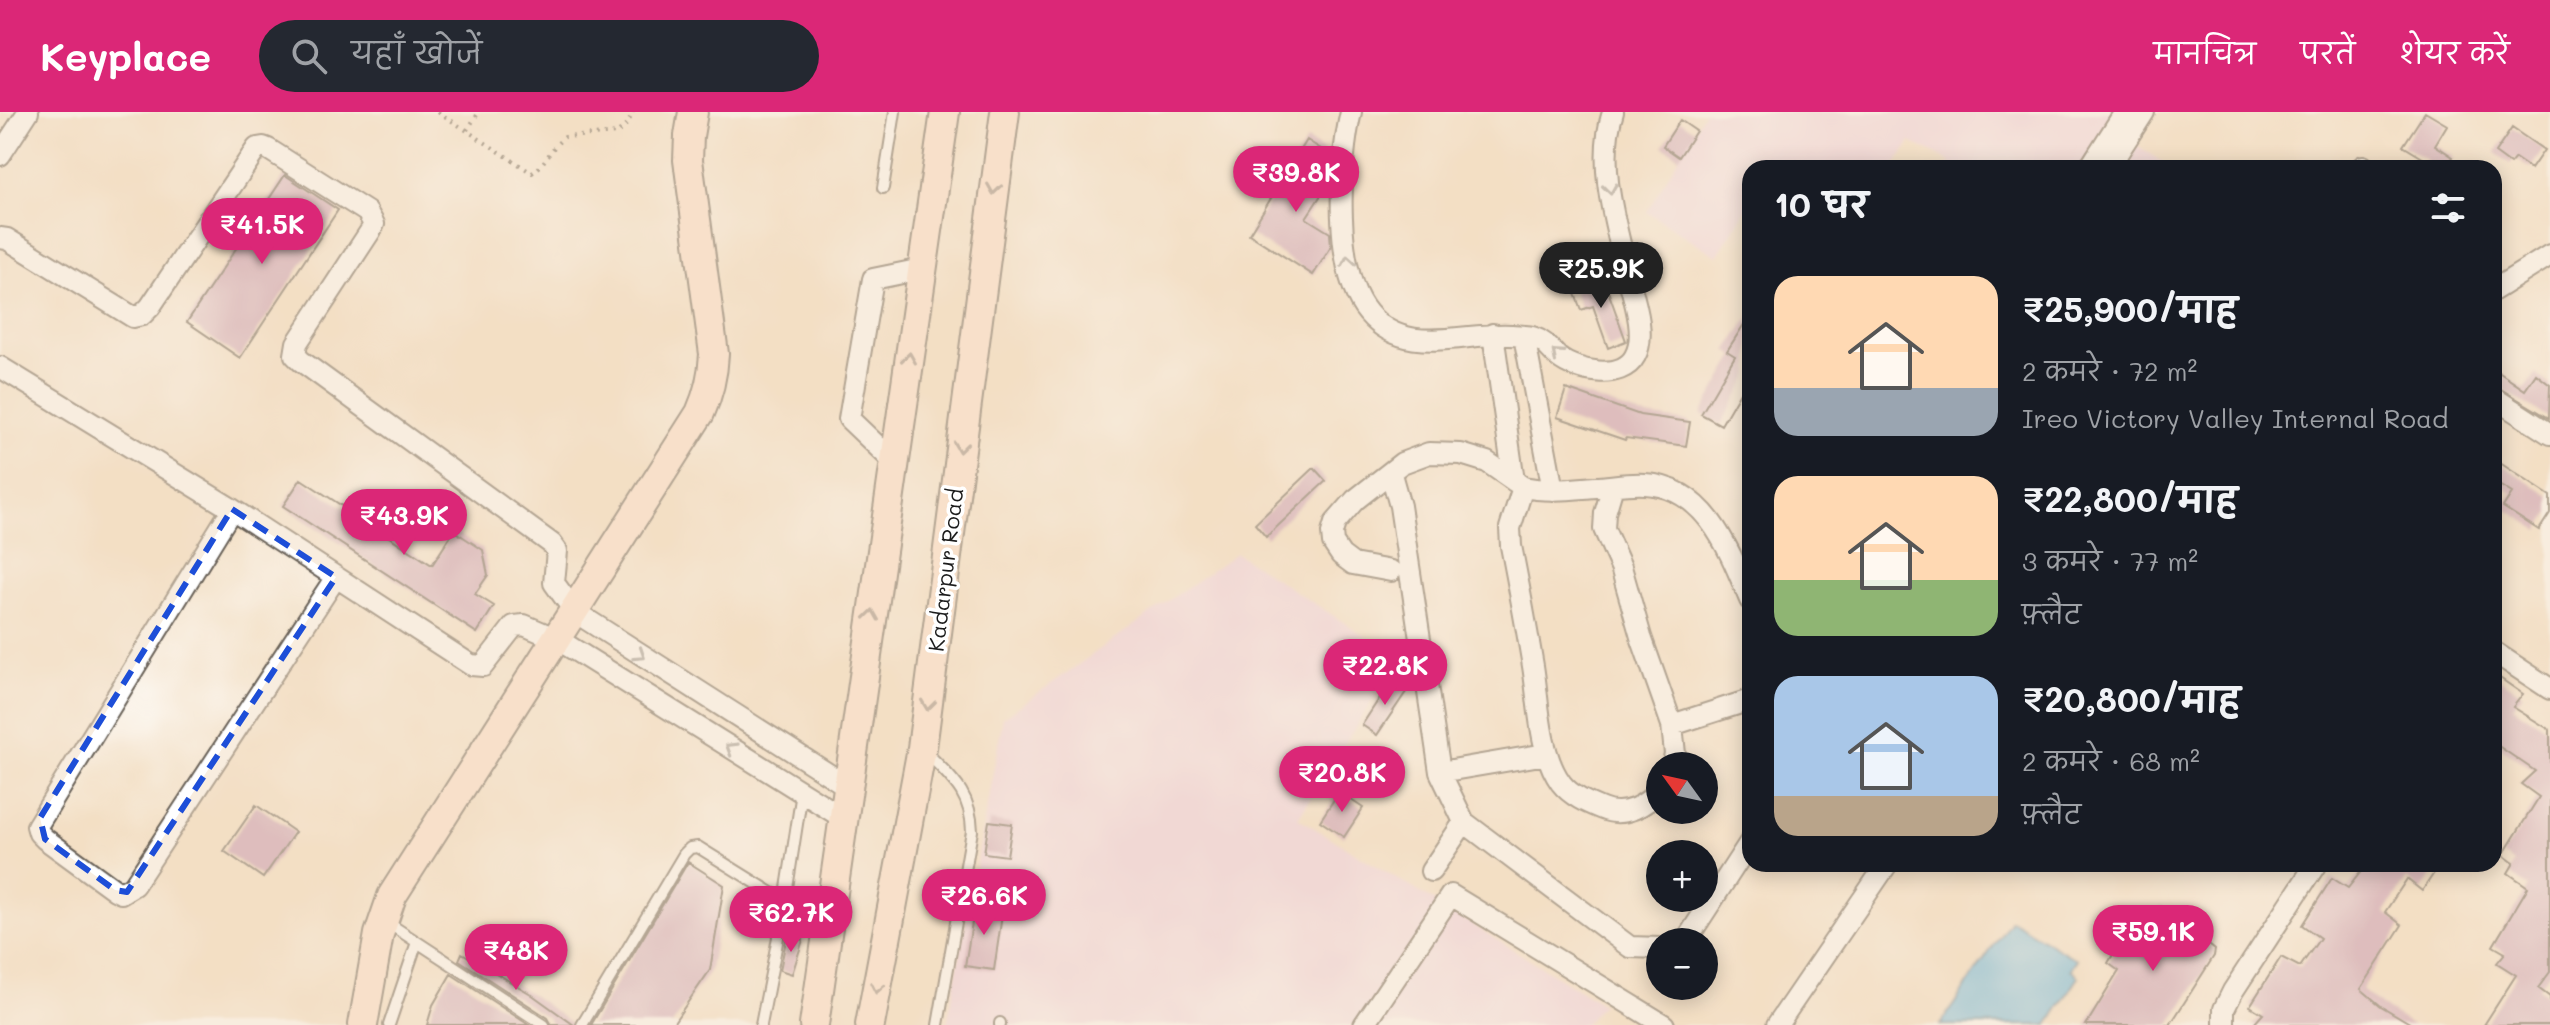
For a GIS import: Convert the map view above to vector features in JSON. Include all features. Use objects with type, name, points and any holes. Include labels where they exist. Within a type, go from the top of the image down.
[{"type":"street","points":[[0,155],[28,112]]},
{"type":"street","points":[[363,1025],[383,920],[392,896],[700,413],[713,375],[714,354],[688,160],[693,112]]},
{"type":"street","points":[[814,1025],[945,112]]},
{"type":"street","name":"Kadarpur Road","points":[[870,1025],[922,748],[1005,112]]},
{"type":"street","points":[[1351,112],[1342,166],[1346,259],[1360,302],[1369,315],[1384,327],[1411,340],[1428,342],[1493,334],[1536,338],[1559,358],[1573,366],[1590,370],[1623,369],[1637,354],[1638,305],[1616,229],[1606,158],[1613,112]]},
{"type":"street","points":[[2102,160],[2125,112]]},
{"type":"street","points":[[2105,160],[2144,112]]},
{"type":"street","points":[[0,238],[7,239],[133,317],[142,315],[150,307],[257,148],[268,149],[367,212],[374,224],[297,343],[295,355],[552,544],[557,551],[554,583],[575,612],[847,786]]},
{"type":"street","points":[[2502,285],[2550,255]]},
{"type":"street","points":[[894,462],[849,419],[873,279],[922,269]]},
{"type":"street","points":[[1493,334],[1518,484],[1510,528],[1511,546],[1546,754],[1562,785],[1574,796],[1609,812],[1621,813],[1646,802]]},
{"type":"street","points":[[1524,336],[1553,490]]},
{"type":"street","points":[[0,367],[232,509],[476,667],[488,661],[510,630],[518,624],[557,639],[845,819]]},
{"type":"street","points":[[2502,403],[2550,434]]},
{"type":"street","points":[[1391,571],[1353,564],[1341,555],[1333,543],[1335,523],[1355,500],[1402,463],[1429,453],[1461,454],[1487,462],[1518,484],[1553,490],[1644,484],[1675,493],[1698,508],[1714,524],[1742,583]]},
{"type":"street","points":[[1391,474],[1403,529],[1440,772],[1464,822],[1630,947],[1646,948]]},
{"type":"street","points":[[1613,486],[1604,529],[1621,567],[1641,637],[1672,725],[1675,752]]},
{"type":"street","points":[[232,509],[37,826],[45,839],[115,890],[127,892],[134,885],[336,577]]},
{"type":"street","points":[[2502,657],[2550,689]]},
{"type":"street","points":[[666,708],[682,683]]},
{"type":"street","points":[[1672,725],[1742,703]]},
{"type":"street","points":[[758,765],[773,740]]},
{"type":"street","points":[[1440,772],[1546,754]]},
{"type":"street","points":[[1431,871],[1464,822]]},
{"type":"street","points":[[1694,928],[1742,854]]},
{"type":"street","points":[[1777,1025],[1882,872]]},
{"type":"street","points":[[2224,1025],[2224,1009],[2233,991],[2311,872]]},
{"type":"street","points":[[1364,1025],[1451,895],[1664,1025]]},
{"type":"lane","points":[[883,188],[895,112]]},
{"type":"lane","points":[[922,748],[960,787],[972,815],[972,831],[938,1025]]},
{"type":"lane","points":[[761,1025],[802,792]]},
{"type":"lane","points":[[582,1025],[690,848],[705,849],[785,901]]},
{"type":"lane","points":[[383,920],[544,1025]]},
{"type":"lane","points":[[389,1025],[417,942]]},
{"type":"path","points":[[438,112],[532,173],[565,137],[618,133],[633,112]]},
{"type":"path","points":[[467,130],[479,112]]},
{"type":"highlighted area","points":[[232,509],[336,577],[127,892],[115,890],[45,839],[40,818]]},
{"type":"shaded area","points":[[1705,112],[2132,112],[2119,134],[2159,160],[1947,160],[1911,142],[1899,160],[1742,160],[1742,216],[1717,256],[1647,212]]},
{"type":"shaded area","points":[[1236,553],[1399,658],[1298,818],[1602,1004],[1584,1025],[947,1025],[1003,718]]},
{"type":"water","points":[[2011,920],[2077,960],[2071,969],[2079,977],[2048,1025],[1940,1025]]},
{"type":"building","points":[[2425,112],[2447,125],[2435,145],[2453,157],[2451,160],[2426,160],[2403,146]]},
{"type":"building","points":[[1680,120],[1696,131],[1679,157],[1663,146]]},
{"type":"building","points":[[2512,128],[2544,150],[2531,169],[2515,158],[2510,164],[2495,153]]},
{"type":"building","points":[[1307,140],[1324,151],[1318,159],[1325,163],[1311,185],[1323,192],[1306,218],[1330,233],[1331,247],[1313,275],[1249,234]]},
{"type":"building","points":[[285,175],[338,210],[240,358],[187,322]]},
{"type":"building","points":[[1603,277],[1626,341],[1608,348],[1593,306],[1581,310],[1573,288]]},
{"type":"building","points":[[1742,328],[1742,389],[1721,425],[1701,414],[1735,356],[1727,351]]},
{"type":"building","points":[[2502,374],[2525,390],[2536,374],[2550,385],[2549,418],[2502,390]]},
{"type":"building","points":[[1566,389],[1640,415],[1690,422],[1686,446],[1625,440],[1557,417]]},
{"type":"building","points":[[2502,464],[2550,496],[2550,513],[2539,530],[2503,507],[2512,493],[2502,487]]},
{"type":"building","points":[[1314,468],[1326,481],[1266,537],[1255,524]]},
{"type":"building","points":[[301,479],[432,565],[454,531],[483,550],[488,575],[475,594],[494,606],[477,633],[283,506]]},
{"type":"building","points":[[1392,679],[1408,689],[1377,735],[1362,725]]},
{"type":"building","points":[[2502,680],[2523,694],[2513,707],[2550,730],[2550,972],[2538,988],[2550,997],[2550,1025],[2484,1025],[2516,975],[2497,963],[2505,953],[2493,946],[2528,887],[2508,873],[2514,863],[2503,855],[2539,797],[2521,784],[2535,771],[2502,748]]},
{"type":"building","points":[[1339,792],[1363,808],[1344,837],[1320,821]]},
{"type":"building","points":[[256,805],[295,832],[263,878],[224,851]]},
{"type":"building","points":[[989,821],[1012,824],[1007,856],[984,853]]},
{"type":"building","points":[[688,862],[724,885],[710,970],[672,1025],[591,1025]]},
{"type":"building","points":[[2361,872],[2435,872],[2422,891],[2407,879],[2385,912],[2402,925],[2361,989],[2381,1006],[2413,1025],[2253,1025],[2263,1014],[2250,1006],[2281,957],[2300,967],[2320,938],[2302,925],[2332,878],[2348,888]]},
{"type":"building","points":[[975,904],[1003,908],[994,970],[965,966]]},
{"type":"building","points":[[2161,906],[2215,950],[2214,956],[2170,1025],[2086,1025],[2119,971],[2108,963],[2138,913],[2151,922]]},
{"type":"building","points":[[787,935],[803,940],[792,974],[780,970]]},
{"type":"building","points":[[462,953],[531,994],[574,1025],[552,1025],[548,1018],[459,960]]},
{"type":"building","points":[[451,974],[529,1025],[427,1025],[433,1005]]}]
